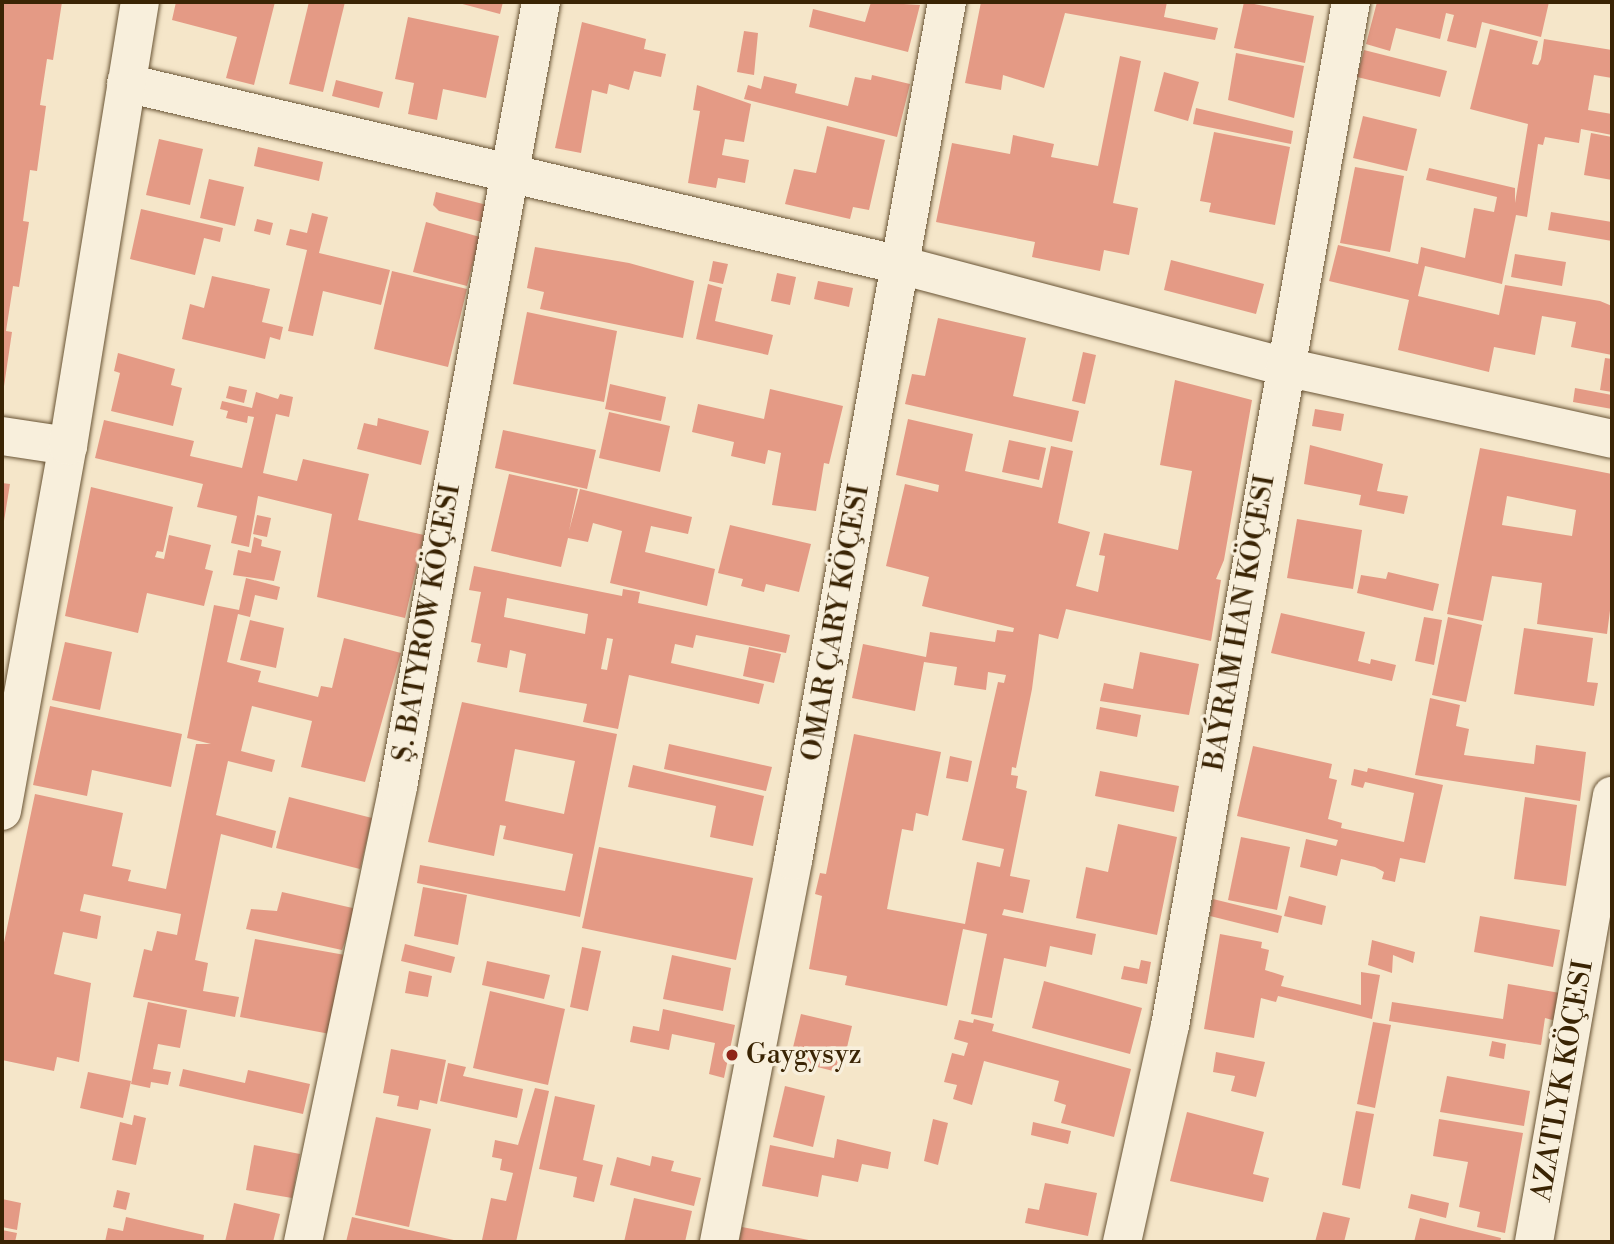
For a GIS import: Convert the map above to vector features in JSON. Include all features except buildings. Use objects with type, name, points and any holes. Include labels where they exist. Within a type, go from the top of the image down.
[{"type":"street","points":[[2,811],[68,446],[140,2]]},
{"type":"street","name":"Ş. BATYROW KÖÇESI","points":[[303,1242],[398,788],[506,175],[541,2]]},
{"type":"street","name":"OMAR ÇARY KÖÇESI","points":[[719,1242],[793,861],[947,2]]},
{"type":"street","name":"BAÝRAM HAN KÖÇESI","points":[[1122,1242],[1170,1026],[1351,2]]},
{"type":"street","points":[[126,83],[506,175],[901,265],[1285,367],[1612,439]]},
{"type":"street","points":[[2,436],[68,446]]},
{"type":"street","name":"AZATLYK KÖÇESI","points":[[1534,1242],[1612,796]]},
{"type":"place","name":"Gaygysyz","points":[[732,1055]]}]
